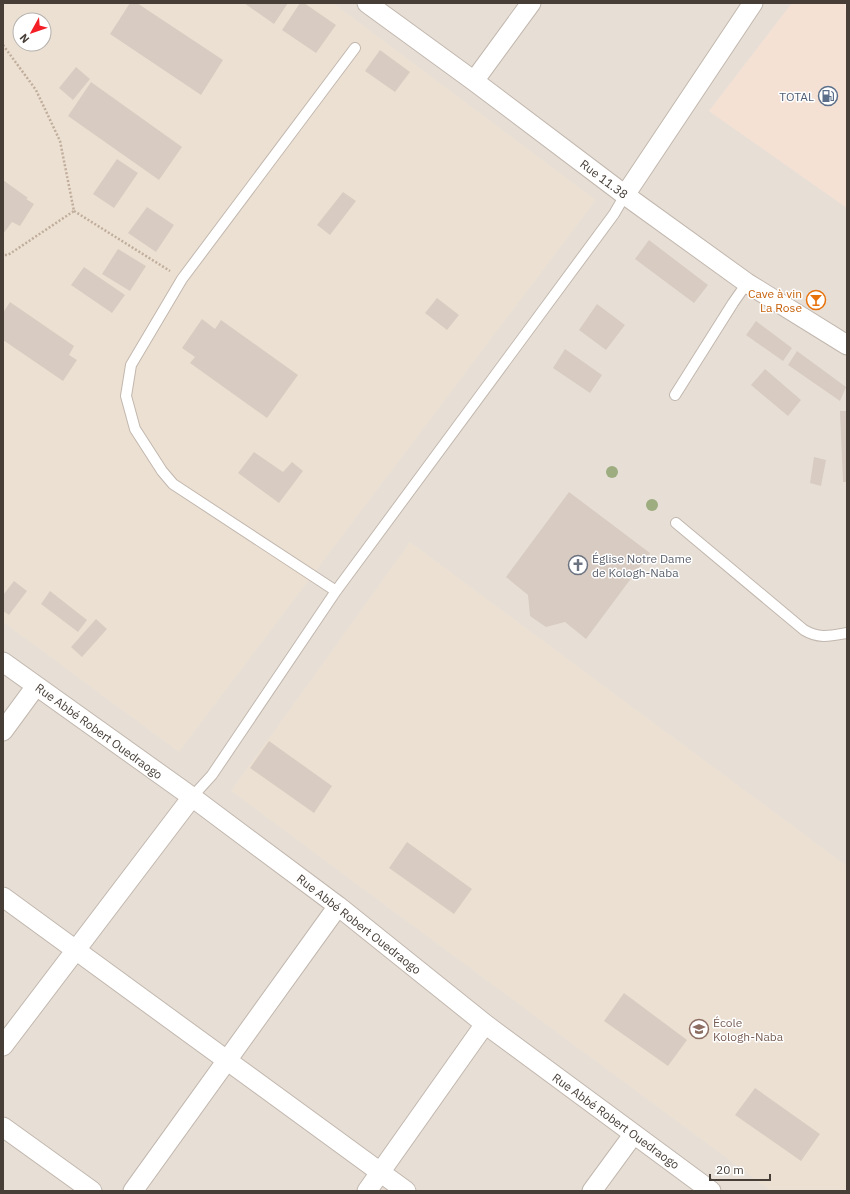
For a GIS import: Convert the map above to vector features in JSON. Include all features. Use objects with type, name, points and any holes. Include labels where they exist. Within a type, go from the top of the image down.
[{"type":"street","name":"Rue 11.38","points":[[367,3],[474,81],[625,195],[747,283],[847,345]]},
{"type":"street","points":[[474,81],[531,3]]},
{"type":"street","points":[[625,195],[753,3]]},
{"type":"street","name":"Rue Abbé Robert Ouedraogo","points":[[3,662],[192,797],[338,906],[485,1024],[711,1191]]},
{"type":"street","points":[[3,731],[36,686]]},
{"type":"street","points":[[3,1046],[192,797]]},
{"type":"street","points":[[3,897],[406,1191]]},
{"type":"street","points":[[133,1191],[338,906]]},
{"type":"street","points":[[367,1191],[485,1024]]},
{"type":"street","points":[[3,1126],[92,1191]]},
{"type":"street","points":[[592,1191],[633,1134]]},
{"type":"lane","points":[[336,590],[173,484],[162,471],[135,429],[126,396],[131,364],[182,279],[355,48]]},
{"type":"lane","points":[[192,797],[212,775],[336,590],[614,214],[625,195]]},
{"type":"lane","points":[[675,395],[747,283]]},
{"type":"lane","points":[[676,523],[804,630],[819,637],[847,633]]},
{"type":"path","points":[[3,45],[36,90],[60,141],[74,211],[182,279]]},
{"type":"path","points":[[3,255],[8,254],[74,211]]},
{"type":"shaded area","points":[[3,3],[836,3],[847,191],[847,1191],[3,1191]]},
{"type":"shaded area","points":[[3,3],[333,3],[596,200],[179,752],[3,622]]},
{"type":"shaded area","points":[[792,3],[845,3],[847,21],[847,208],[709,111]]},
{"type":"shaded area","name":"École Kologh-Naba","points":[[410,542],[847,866],[847,1191],[771,1191],[231,791]]},
{"type":"building","points":[[130,3],[137,3],[223,60],[201,95],[110,34]]},
{"type":"building","points":[[244,3],[288,3],[274,24]]},
{"type":"building","points":[[300,3],[304,3],[336,25],[316,53],[282,30]]},
{"type":"building","points":[[380,50],[410,72],[395,92],[365,71]]},
{"type":"building","points":[[76,67],[90,79],[73,100],[59,88]]},
{"type":"building","points":[[91,82],[182,147],[159,180],[68,116]]},
{"type":"building","points":[[117,159],[138,173],[114,208],[93,194]]},
{"type":"building","points":[[3,180],[34,204],[20,226],[12,222],[3,234]]},
{"type":"building","points":[[343,192],[356,201],[330,235],[317,225]]},
{"type":"building","points":[[147,207],[174,225],[156,252],[128,233]]},
{"type":"building","points":[[649,240],[708,285],[694,303],[635,259]]},
{"type":"building","points":[[118,249],[146,266],[130,291],[102,274]]},
{"type":"building","points":[[84,267],[125,295],[112,313],[71,285]]},
{"type":"building","points":[[437,298],[459,315],[447,330],[425,313]]},
{"type":"building","points":[[10,302],[74,346],[69,355],[77,360],[63,381],[3,340],[3,313]]},
{"type":"building","points":[[597,304],[625,325],[606,350],[579,330]]},
{"type":"building","points":[[202,319],[215,329],[221,320],[298,375],[267,418],[190,363],[195,357],[182,348]]},
{"type":"building","points":[[756,321],[792,348],[783,361],[746,335]]},
{"type":"building","points":[[565,349],[602,375],[590,393],[553,368]]},
{"type":"building","points":[[797,351],[846,387],[840,401],[788,365]]},
{"type":"building","points":[[765,369],[801,400],[788,416],[751,385]]},
{"type":"building","points":[[840,411],[847,411],[847,482],[843,482]]},
{"type":"building","points":[[254,452],[283,472],[292,462],[303,471],[279,503],[238,473]]},
{"type":"building","points":[[814,457],[826,460],[821,486],[810,483]]},
{"type":"building","name":"Église Notre Dame de Kologh-Naba","points":[[569,492],[650,553],[586,639],[565,622],[546,627],[530,616],[528,595],[506,577]]},
{"type":"building","points":[[14,581],[27,591],[9,615],[3,611],[3,595]]},
{"type":"building","points":[[50,591],[87,620],[78,632],[41,604]]},
{"type":"building","points":[[96,619],[107,629],[82,657],[71,647]]},
{"type":"building","points":[[269,741],[332,786],[314,813],[250,768]]},
{"type":"building","points":[[407,842],[472,889],[454,914],[389,868]]},
{"type":"building","points":[[624,993],[687,1040],[668,1066],[604,1021]]},
{"type":"building","points":[[755,1088],[820,1134],[801,1161],[735,1115]]},
{"type":"place","name":"TOTAL","points":[[828,96]]},
{"type":"place","name":"Cave à vin La Rose","points":[[816,300]]},
{"type":"place","name":"Église Notre Dame de Kologh-Naba","points":[[578,565]]},
{"type":"place","name":"École Kologh-Naba","points":[[699,1029]]}]
